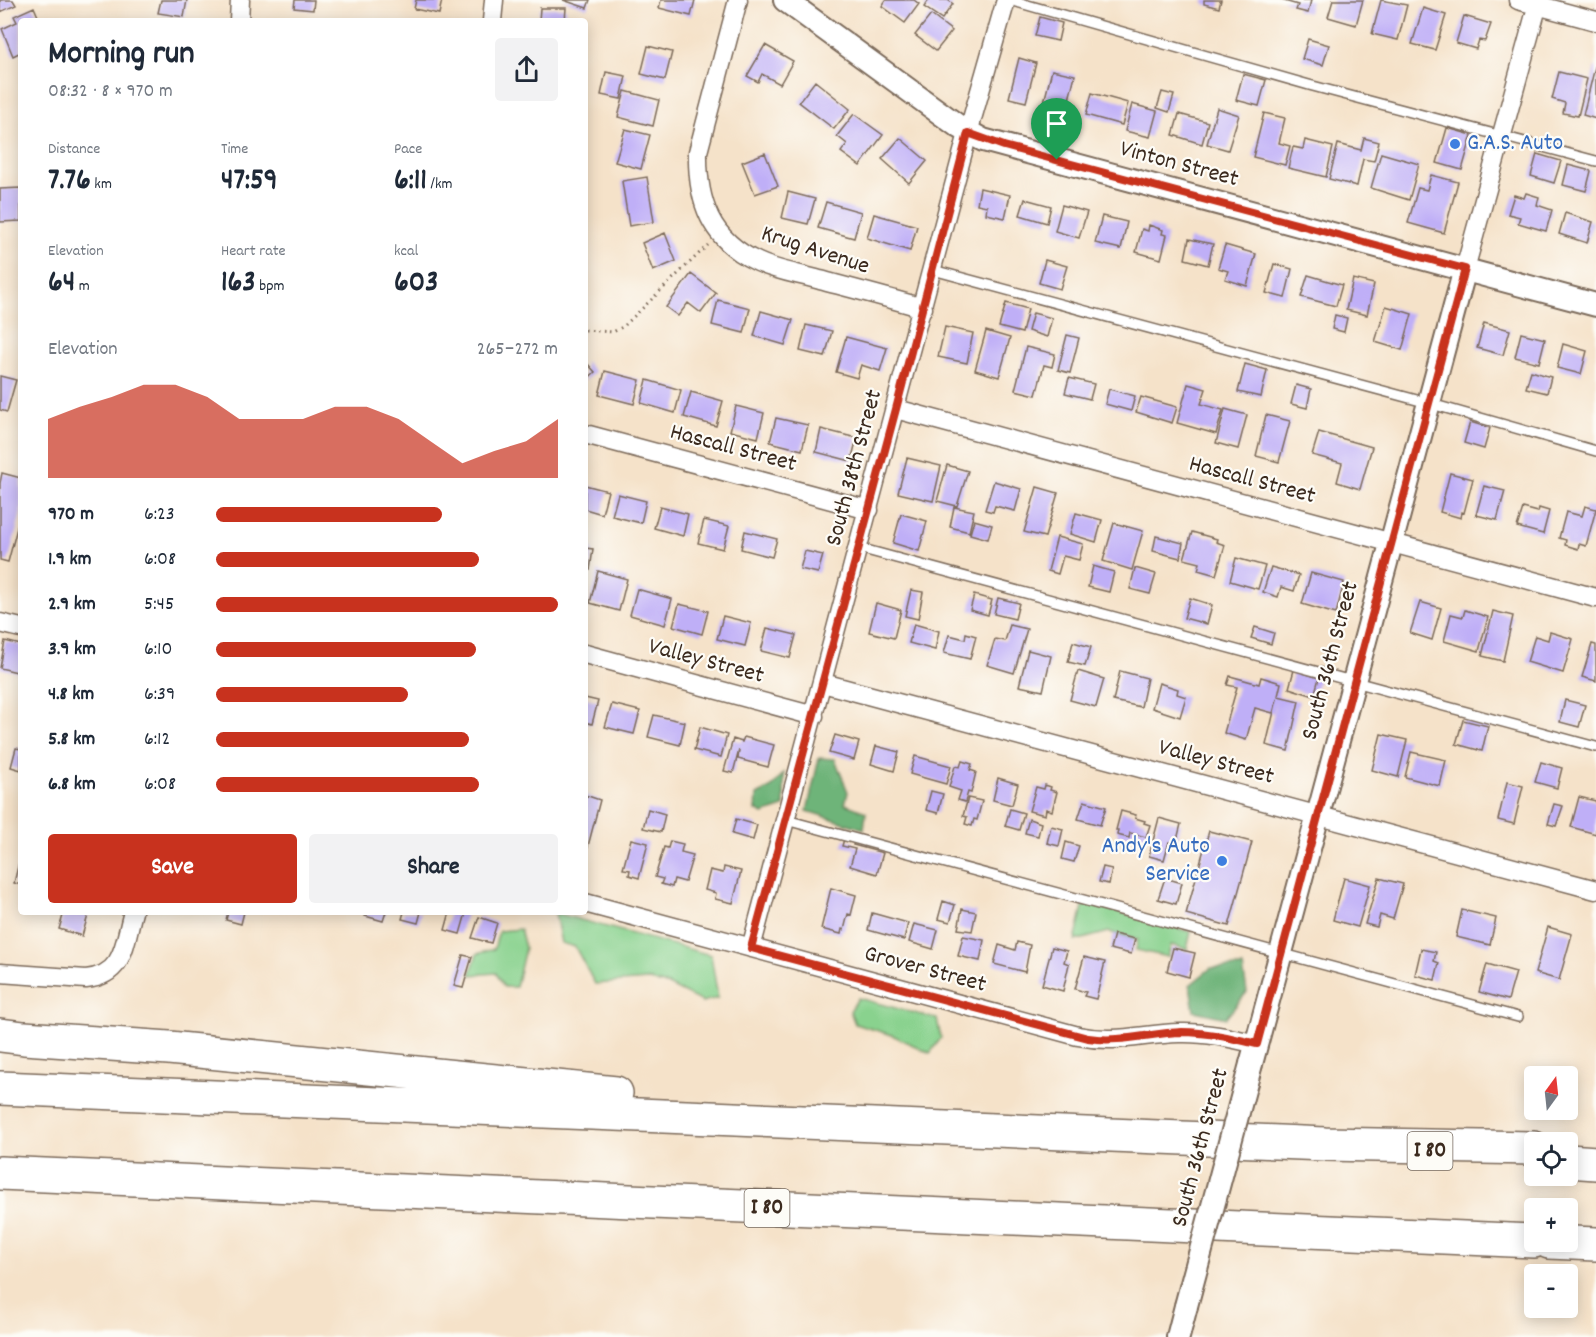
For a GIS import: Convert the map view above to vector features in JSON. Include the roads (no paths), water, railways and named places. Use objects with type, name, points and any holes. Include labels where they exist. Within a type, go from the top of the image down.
[{"type":"highway","points":[[0,1035],[203,1051],[600,1091],[874,1124]]},
{"type":"highway","name":"I 80","points":[[0,1088],[1325,1144],[1524,1158]]},
{"type":"highway","points":[[1325,1144],[1524,1148]]},
{"type":"highway","points":[[1578,1149],[1596,1149]]},
{"type":"highway","points":[[1578,1162],[1596,1163]]},
{"type":"highway","name":"I 80","points":[[0,1173],[1524,1241]]},
{"type":"highway","points":[[0,1191],[172,1182]]},
{"type":"highway","points":[[1578,1243],[1596,1244]]},
{"type":"street","points":[[239,18],[240,0]]},
{"type":"street","points":[[492,18],[494,0]]},
{"type":"street","name":"Krug Avenue","points":[[738,0],[698,152],[698,178],[702,200],[708,215],[722,235],[735,248],[766,265],[923,308]]},
{"type":"street","name":"Vinton Street","points":[[785,0],[968,133],[1004,146],[1596,305]]},
{"type":"street","name":"South 38th Street","points":[[751,948],[968,133],[1008,0]]},
{"type":"street","points":[[1518,0],[1538,3],[1596,21]]},
{"type":"street","name":"South 36th Street","points":[[1178,1337],[1428,403],[1538,3]]},
{"type":"street","name":"Hascall Street","points":[[896,409],[1596,597]]},
{"type":"street","name":"Hascall Street","points":[[588,435],[869,510]]},
{"type":"street","points":[[0,622],[18,627]]},
{"type":"street","name":"Valley Street","points":[[588,655],[814,716]]},
{"type":"street","name":"Valley Street","points":[[823,682],[1596,890]]},
{"type":"street","name":"Grover Street","points":[[588,904],[1088,1038],[1115,1040],[1191,1033],[1254,1054]]},
{"type":"street","points":[[0,974],[98,978],[114,968],[121,954],[132,915]]},
{"type":"lane","points":[[1008,0],[1309,85],[1596,161]]},
{"type":"lane","points":[[933,270],[1428,403],[1596,451]]},
{"type":"lane","points":[[859,548],[1596,747]]},
{"type":"lane","points":[[786,820],[1518,1017]]},
{"type":"place","name":"G.A.S. Auto","points":[[1455,144]]},
{"type":"place","name":"Andy's Auto Service","points":[[1222,861]]}]
